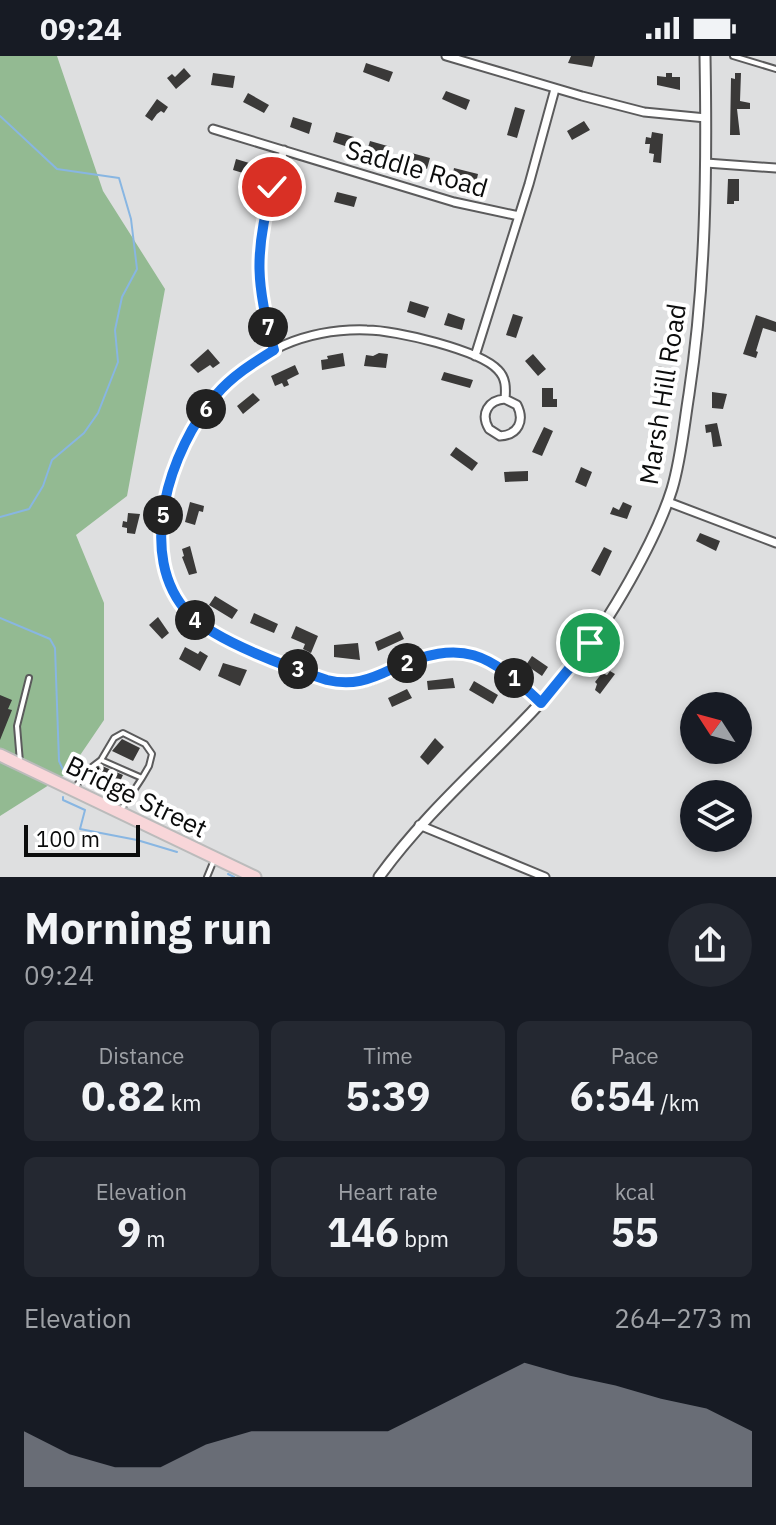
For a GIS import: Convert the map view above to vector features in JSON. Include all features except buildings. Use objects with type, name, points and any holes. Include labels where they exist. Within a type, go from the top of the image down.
[{"type":"main road","name":"Bridge Street","points":[[0,755],[255,877]]},
{"type":"street","points":[[446,56],[644,112],[706,118]]},
{"type":"street","name":"Marsh Hill Road","points":[[379,877],[419,825],[541,703],[578,661],[603,623],[668,502],[677,472],[698,337],[706,163],[705,56]]},
{"type":"street","points":[[475,356],[555,89]]},
{"type":"street","name":"Saddle Road","points":[[213,129],[454,202],[519,216]]},
{"type":"street","points":[[274,350],[261,303],[259,259],[267,206],[284,150]]},
{"type":"street","points":[[706,163],[776,168]]},
{"type":"street","points":[[505,399],[505,385],[500,372],[475,356],[405,335],[367,330],[319,334],[274,350],[239,373],[216,394],[198,419],[180,457],[165,506],[160,534],[164,570],[179,602],[195,620],[214,634],[327,680],[362,682],[418,658],[454,652],[476,656],[499,666],[541,703]]},
{"type":"street","points":[[505,399],[517,405],[521,422],[513,433],[500,436],[486,426],[485,412],[492,402],[505,399]]},
{"type":"street","points":[[668,502],[776,543]]},
{"type":"street","points":[[419,825],[545,877]]},
{"type":"lane","points":[[733,56],[776,69]]},
{"type":"lane","points":[[20,764],[17,726],[29,678]]},
{"type":"lane","points":[[75,789],[84,773],[101,760],[114,738],[123,733],[145,744],[152,754],[149,766],[119,812]]},
{"type":"lane","points":[[101,760],[142,778]]},
{"type":"lane","points":[[207,877],[215,858]]},
{"type":"green space","points":[[0,56],[57,56],[103,191],[165,289],[127,496],[76,535],[104,603],[104,720],[68,773],[0,816]]},
{"type":"waterway","points":[[0,116],[57,169],[119,178],[131,219],[137,269],[122,297],[115,330],[118,362],[98,413],[84,433],[52,460],[43,486],[29,509],[0,517]]},
{"type":"waterway","points":[[0,618],[50,639],[55,648],[59,761],[65,774]]},
{"type":"waterway","points":[[63,797],[63,800],[85,810],[80,829],[137,840],[177,852]]},
{"type":"waterway","points":[[228,874],[234,877]]},
{"type":"route","points":[[272,187],[260,240],[259,274],[261,303],[274,350],[239,373],[216,394],[184,445],[165,506],[160,534],[164,570],[179,602],[195,620],[214,634],[327,680],[352,684],[362,682],[418,658],[454,652],[476,656],[499,666],[541,703],[590,643]]}]
